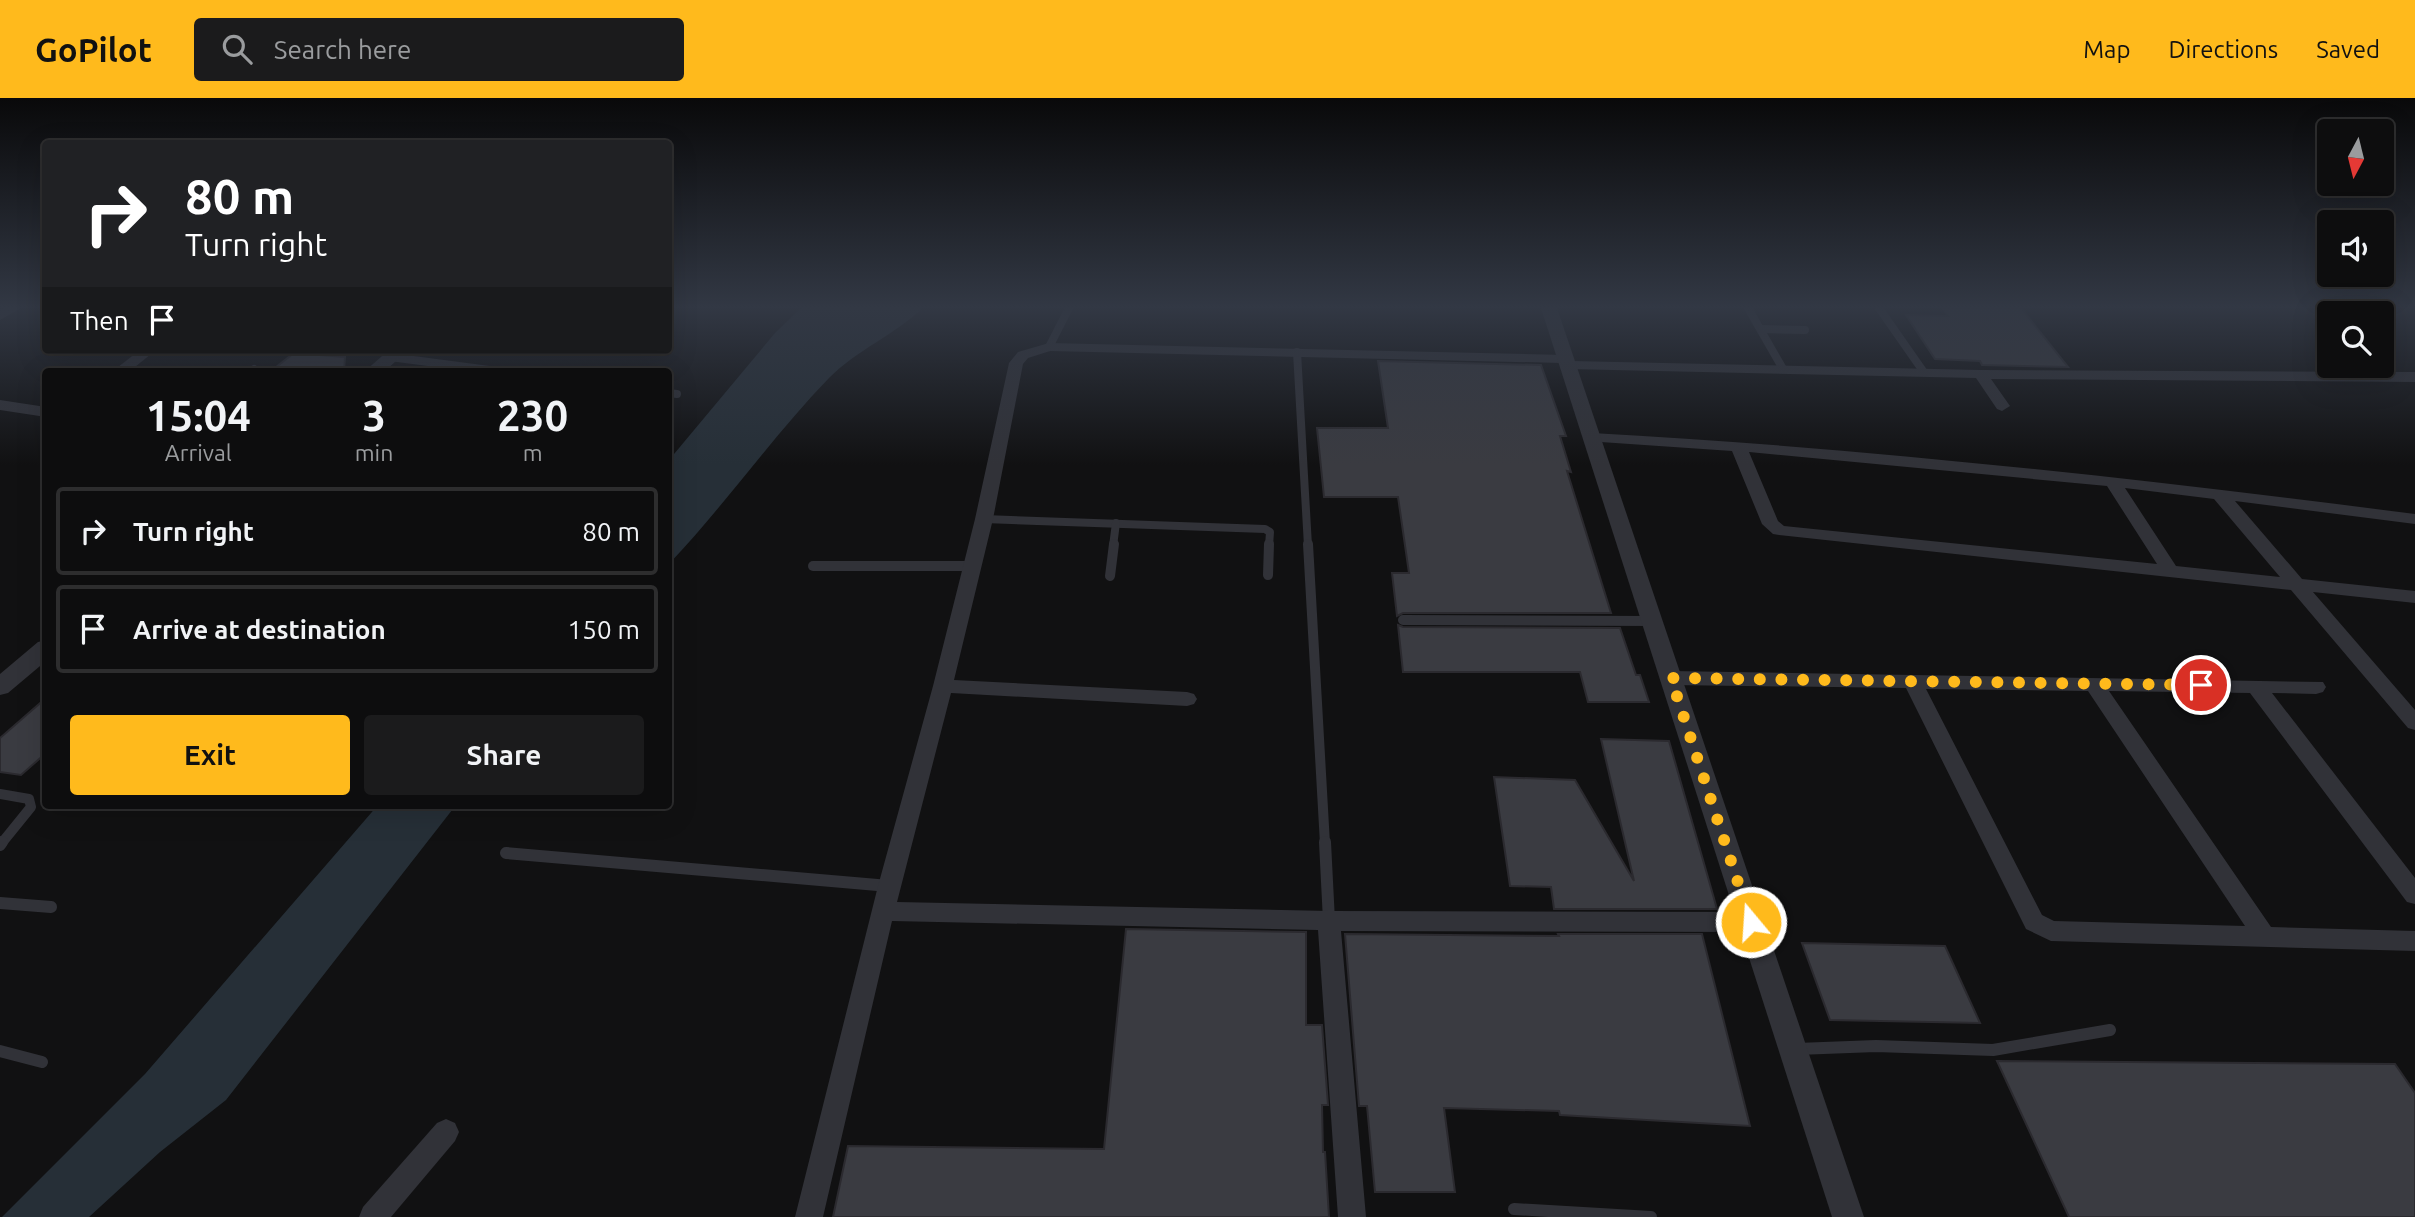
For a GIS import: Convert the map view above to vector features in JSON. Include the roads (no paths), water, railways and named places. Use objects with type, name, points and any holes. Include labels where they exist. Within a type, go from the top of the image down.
[{"type":"street","points":[[809,1217],[889,886],[984,519],[1018,360]]},
{"type":"street","points":[[1519,360],[1980,374],[2415,377]]},
{"type":"street","points":[[1567,362],[1848,1217]]},
{"type":"street","points":[[1980,374],[2002,406]]},
{"type":"street","points":[[0,405],[42,411]]},
{"type":"street","points":[[1592,438],[1738,446],[2113,482],[2415,519]]},
{"type":"street","points":[[1738,446],[1771,524],[1779,530],[2415,597]]},
{"type":"street","points":[[2113,482],[2170,571]]},
{"type":"street","points":[[2219,494],[2415,723]]},
{"type":"street","points":[[0,687],[42,651]]},
{"type":"street","points":[[1671,678],[2316,687]]},
{"type":"street","points":[[1913,682],[2034,922],[2051,930],[2415,941]]},
{"type":"street","points":[[2094,684],[2264,936]]},
{"type":"street","points":[[943,685],[1186,699]]},
{"type":"street","points":[[2255,686],[2415,895]]},
{"type":"street","points":[[884,911],[1329,921],[1751,922]]},
{"type":"street","points":[[1329,921],[1352,1217]]},
{"type":"street","points":[[373,1217],[446,1132]]},
{"type":"lane","points":[[432,360],[479,368]]},
{"type":"lane","points":[[1297,360],[1329,921]]},
{"type":"lane","points":[[1778,360],[1783,369]]},
{"type":"lane","points":[[1915,360],[1923,371]]},
{"type":"lane","points":[[984,519],[1268,529],[1268,575]]},
{"type":"lane","points":[[1110,576],[1116,523]]},
{"type":"lane","points":[[813,566],[971,566]]},
{"type":"lane","points":[[1403,620],[1652,621]]},
{"type":"lane","points":[[0,794],[29,799],[31,807],[0,845]]},
{"type":"lane","points":[[506,853],[889,886]]},
{"type":"lane","points":[[0,903],[51,907]]},
{"type":"lane","points":[[1793,1049],[1876,1046],[1993,1050],[2110,1030]]},
{"type":"lane","points":[[0,1051],[42,1062]]},
{"type":"lane","points":[[1514,1209],[1651,1217]]}]
